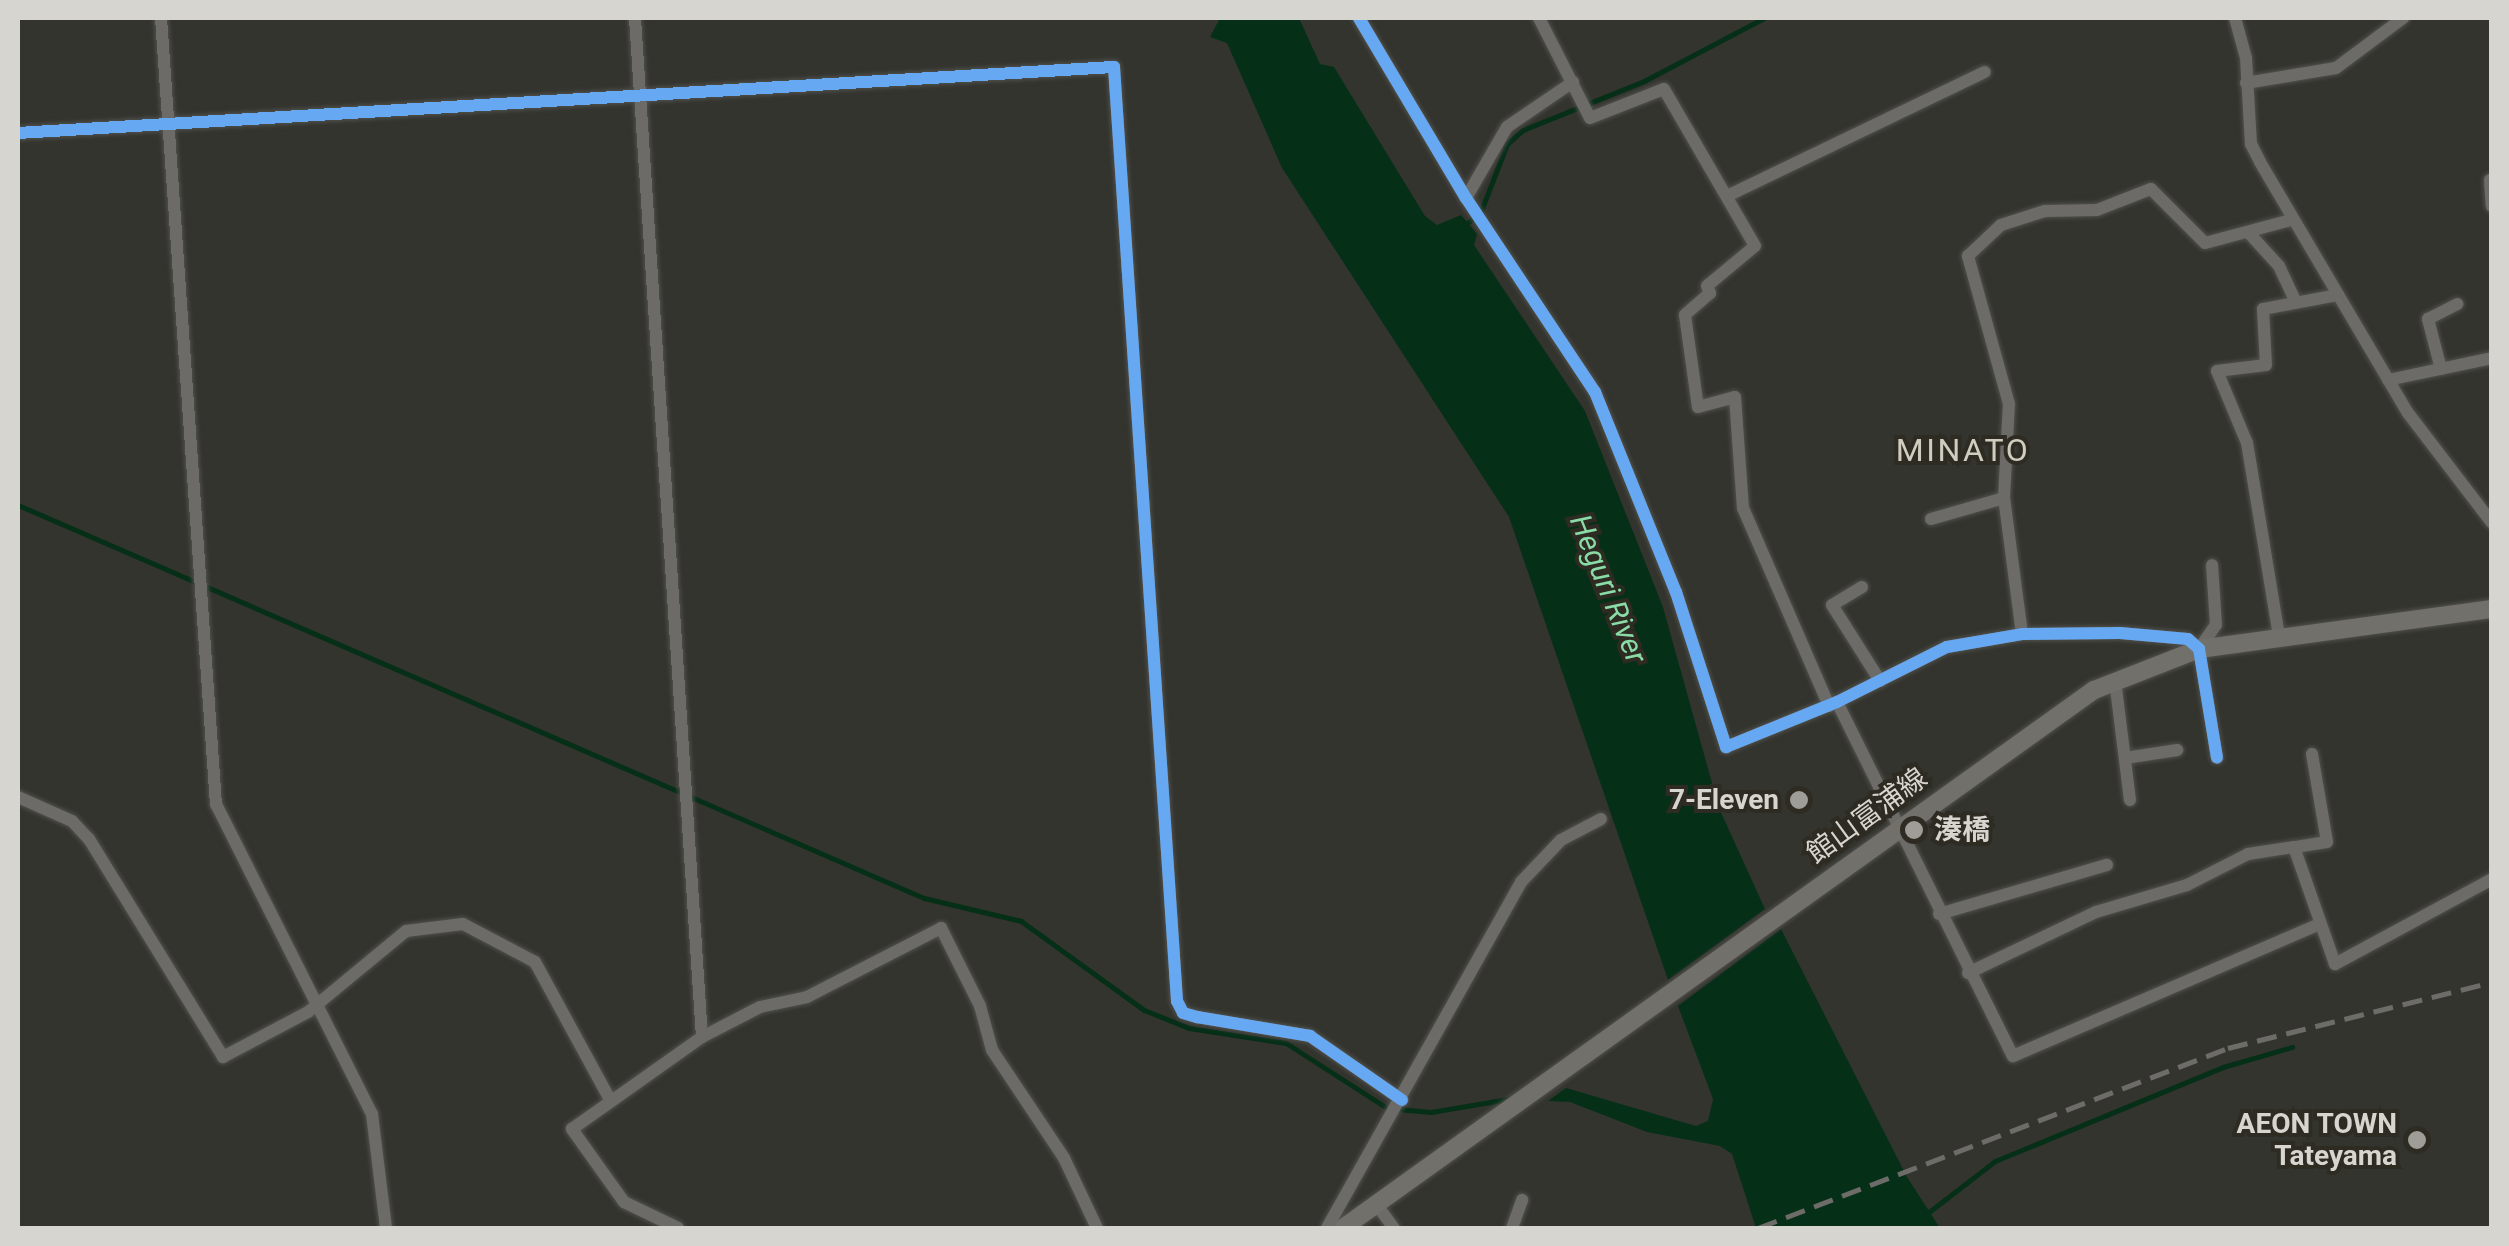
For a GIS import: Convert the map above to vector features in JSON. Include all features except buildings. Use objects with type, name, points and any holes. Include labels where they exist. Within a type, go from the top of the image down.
[{"type":"main road","name":"館山富浦線","points":[[1343,1228],[2066,707],[2115,680],[2199,649],[2492,610]]},
{"type":"street","points":[[161,18],[216,804],[372,1114],[386,1228]]},
{"type":"street","points":[[635,18],[680,784],[702,1037]]},
{"type":"street","points":[[1358,18],[1469,202],[1595,392],[1676,592],[1726,747],[1833,704],[1946,647],[2022,634],[2120,633],[2188,639],[2199,649],[2217,758]]},
{"type":"street","points":[[1538,18],[1590,118],[1664,89],[1755,246],[1707,286],[1710,293],[1686,316],[1698,407],[1735,398],[1743,508],[1833,704],[2013,1056],[2320,924]]},
{"type":"street","points":[[2234,18],[2252,144],[2291,220],[2388,380],[2492,523]]},
{"type":"street","points":[[2246,83],[2336,68],[2403,18]]},
{"type":"street","points":[[18,134],[1114,67],[1178,1001],[1183,1013],[1310,1036],[1400,1103]]},
{"type":"street","points":[[1727,196],[1986,72]]},
{"type":"street","points":[[1469,202],[1507,127],[1574,82]]},
{"type":"street","points":[[2490,180],[2492,206]]},
{"type":"street","points":[[2022,634],[2004,498],[2010,404],[1968,256],[1982,240],[2022,218],[2097,210],[2151,189],[2205,242],[2291,220]]},
{"type":"street","points":[[2248,232],[2278,266],[2296,302]]},
{"type":"street","points":[[2279,636],[2247,443],[2217,371],[2266,364],[2263,310],[2338,295]]},
{"type":"street","points":[[2440,369],[2428,318],[2457,304]]},
{"type":"street","points":[[2388,380],[2492,358]]},
{"type":"street","points":[[1931,519],[2004,498]]},
{"type":"street","points":[[2199,649],[2216,625],[2212,564]]},
{"type":"street","points":[[1862,587],[1832,604],[1880,681]]},
{"type":"street","points":[[2115,680],[2130,800]]},
{"type":"street","points":[[2124,758],[2177,750]]},
{"type":"street","points":[[1968,973],[2096,912],[2187,885],[2248,854],[2327,842],[2312,754]]},
{"type":"street","points":[[18,797],[72,820],[88,839],[224,1057],[247,1049],[315,1004],[406,931],[463,924],[535,962],[608,1098]]},
{"type":"street","points":[[1327,1228],[1521,882],[1550,848],[1601,819]]},
{"type":"street","points":[[2294,847],[2334,964],[2492,879]]},
{"type":"street","points":[[1939,914],[2106,865]]},
{"type":"street","points":[[678,1228],[624,1202],[572,1128],[608,1098],[702,1037],[760,1007],[806,998],[941,928],[980,1006],[992,1050],[1064,1158],[1097,1228]]},
{"type":"street","points":[[1512,1228],[1522,1200]]},
{"type":"street","points":[[1377,1206],[1394,1228]]},
{"type":"water","name":"Heguri River","points":[[1220,18],[1299,18],[1320,64],[1334,67],[1425,216],[1437,225],[1461,215],[1477,234],[1474,245],[1585,411],[1663,607],[1719,808],[1765,909],[1668,980],[1509,517],[1282,168],[1227,43],[1210,37]]},
{"type":"water","points":[[1781,929],[1907,1177],[1940,1228],[1756,1228],[1732,1154],[1720,1146],[1647,1132],[1570,1102],[1548,1101],[1566,1088],[1696,1126],[1708,1121],[1713,1099],[1678,1006]]},
{"type":"waterway","points":[[1464,226],[1481,211],[1507,144],[1523,130],[1644,81],[1764,18]]},
{"type":"waterway","points":[[18,505],[924,898],[1021,921],[1144,1010],[1189,1028],[1286,1043],[1387,1108],[1431,1112],[1514,1098]]},
{"type":"waterway","points":[[1925,1215],[1995,1161],[2223,1067],[2292,1047]]},
{"type":"railway","points":[[1758,1228],[2228,1048],[2492,982]]},
{"type":"cycle path","points":[[1359,18],[1466,198],[1595,392],[1676,592],[1726,747],[1837,702],[1947,647],[2022,634],[2120,633],[2188,639],[2199,649],[2217,758]]},
{"type":"cycle path","points":[[18,133],[1114,67],[1177,1001],[1183,1013],[1197,1017],[1310,1036],[1402,1100]]},
{"type":"place","name":"7-Eleven","points":[[1799,800]]},
{"type":"place","name":"湊橋","points":[[1914,830]]},
{"type":"place","name":"AEON TOWN Tateyama","points":[[2417,1140]]},
{"type":"district","name":"MINATO","points":[[1963,450]]}]
